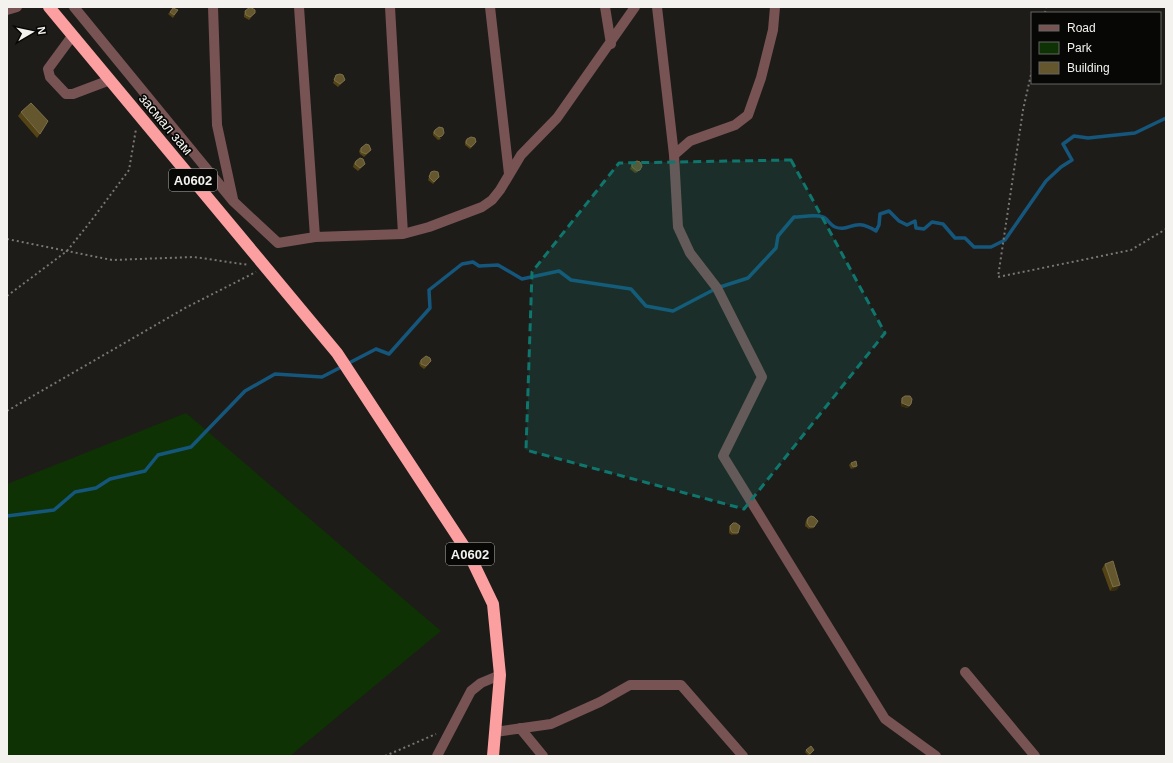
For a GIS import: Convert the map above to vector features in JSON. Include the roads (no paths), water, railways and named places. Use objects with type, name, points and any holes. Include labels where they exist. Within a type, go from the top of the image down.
[{"type":"highway","name":"засмал зам","points":[[49,7],[337,353],[356,380],[469,554],[493,604],[500,675]]},
{"type":"highway","name":"A0602","points":[[493,756],[500,675]]},
{"type":"street","points":[[7,10],[16,7]]},
{"type":"street","points":[[74,7],[233,201],[278,243],[315,237],[403,234],[429,227],[482,207],[492,200],[521,155],[558,118],[611,44],[635,7]]},
{"type":"street","points":[[213,7],[217,125],[233,201]]},
{"type":"street","points":[[299,7],[315,237]]},
{"type":"street","points":[[390,7],[403,234]]},
{"type":"street","points":[[490,7],[509,174]]},
{"type":"street","points":[[605,7],[611,44]]},
{"type":"street","points":[[657,7],[674,155],[678,227],[690,253],[717,288],[762,377],[723,456],[885,719],[936,756]]},
{"type":"street","points":[[674,155],[690,141],[735,124],[748,115],[761,78],[773,30],[774,7]]},
{"type":"street","points":[[73,35],[48,69],[50,76],[66,94],[73,94],[110,80]]},
{"type":"street","points":[[965,672],[1035,756]]},
{"type":"street","points":[[437,756],[471,691],[481,683],[500,675]]},
{"type":"street","points":[[495,732],[551,724],[600,702],[630,685],[681,685],[742,756]]},
{"type":"street","points":[[520,728],[543,756]]},
{"type":"waterway","points":[[7,516],[54,510],[75,492],[96,488],[110,479],[145,471],[158,455],[191,447],[245,391],[275,374],[322,377],[376,349],[389,354],[430,308],[429,290],[462,264],[473,262],[479,266],[498,265],[522,279],[559,271],[571,280],[631,289],[646,306],[673,311],[717,288],[748,278],[776,248],[778,236],[794,217],[820,216],[835,227],[844,228],[862,225],[876,231],[879,225],[880,214],[889,211],[899,221],[907,225],[915,221],[916,228],[924,229],[932,222],[943,224],[955,238],[965,238],[974,247],[991,247],[1005,240],[1046,181],[1061,167],[1072,160],[1063,144],[1074,136],[1088,138],[1135,133],[1166,118]]}]
